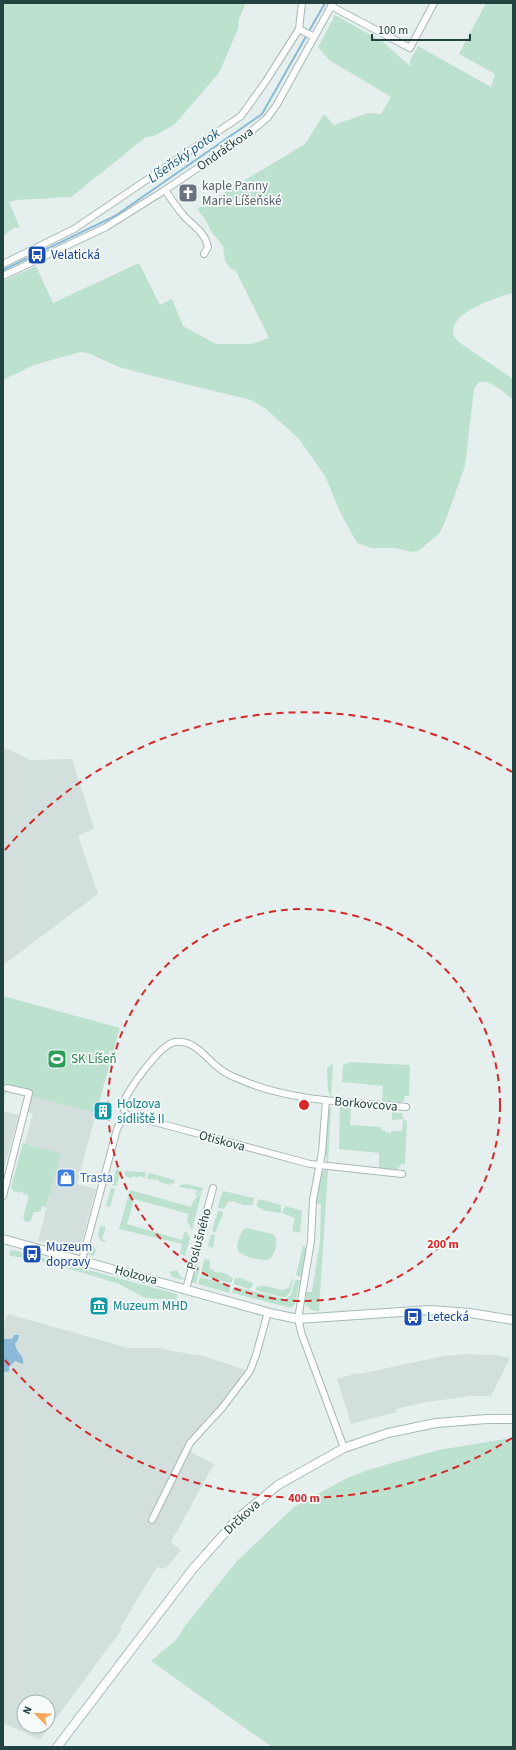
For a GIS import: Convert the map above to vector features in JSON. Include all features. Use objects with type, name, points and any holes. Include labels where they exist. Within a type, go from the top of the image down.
[{"type":"street","name":"Ondráčkova","points":[[3,264],[77,234],[106,227],[165,190],[248,134],[267,118],[276,106],[307,33],[302,3]]},
{"type":"street","points":[[332,5],[410,48],[434,3]]},
{"type":"street","name":"Ondráčkova","points":[[3,276],[77,234],[241,116],[266,81],[332,5]]},
{"type":"street","points":[[165,190],[184,217],[207,239],[208,247],[204,254]]},
{"type":"street","name":"Borkovcova","points":[[125,1114],[122,1105],[160,1050],[171,1043],[179,1041],[193,1045],[221,1069],[242,1081],[288,1094],[326,1100],[406,1107]]},
{"type":"street","points":[[3,1196],[29,1093],[6,1088]]},
{"type":"street","points":[[326,1100],[322,1152],[313,1200],[311,1241],[298,1319],[300,1331],[344,1448]]},
{"type":"street","points":[[82,1260],[117,1129],[125,1114]]},
{"type":"street","name":"Otiskova","points":[[125,1114],[310,1164],[402,1174]]},
{"type":"street","name":"Poslušného","points":[[186,1289],[213,1188]]},
{"type":"street","name":"Holzova","points":[[3,1239],[298,1319],[430,1310],[470,1313],[513,1320]]},
{"type":"street","points":[[152,1520],[190,1443],[222,1408],[250,1371],[268,1312]]},
{"type":"street","name":"Drčkova","points":[[57,1747],[192,1570],[237,1519],[278,1485],[344,1448],[388,1433],[436,1423],[487,1419],[513,1419]]},
{"type":"shaded area","points":[[3,747],[31,760],[72,759],[94,829],[78,836],[98,894],[3,965]]},
{"type":"shaded area","name":"Trasta","points":[[31,1096],[96,1113],[77,1184],[96,1189],[79,1252],[38,1241],[50,1194],[37,1147],[25,1143],[33,1114],[27,1112]]},
{"type":"shaded area","points":[[3,1111],[19,1115],[3,1172]]},
{"type":"shaded area","points":[[8,1314],[128,1348],[161,1348],[203,1356],[252,1372],[236,1396],[197,1438],[189,1451],[214,1464],[171,1542],[181,1550],[165,1569],[157,1567],[120,1628],[122,1629],[56,1718],[56,1694],[16,1694],[16,1729],[3,1723],[3,1325]]},
{"type":"shaded area","points":[[466,1354],[492,1355],[510,1358],[491,1396],[471,1396],[426,1402],[396,1409],[397,1412],[351,1424],[337,1379],[357,1373],[359,1374],[444,1356]]},
{"type":"shaded area","points":[[27,1734],[44,1734],[40,1740]]},
{"type":"green space","points":[[3,3],[246,3],[239,19],[238,29],[219,73],[175,124],[154,136],[146,137],[71,197],[16,200],[9,202],[20,228],[14,228],[3,236]]},
{"type":"green space","points":[[486,3],[513,3],[513,293],[475,307],[457,320],[453,328],[454,336],[460,343],[513,379],[513,400],[497,387],[487,382],[478,383],[474,389],[465,466],[445,522],[439,534],[418,551],[412,552],[395,548],[372,548],[357,543],[341,514],[325,476],[299,439],[266,409],[251,400],[119,367],[88,353],[80,352],[34,365],[3,380],[3,281],[36,266],[53,303],[139,263],[160,305],[172,299],[183,326],[216,344],[251,344],[269,338],[236,271],[230,268],[225,261],[223,246],[197,209],[305,144],[324,114],[334,125],[368,113],[381,114],[391,97],[329,60],[318,47],[335,15],[383,42],[411,67],[410,61],[418,46],[491,87],[495,74],[459,54]]},
{"type":"green space","name":"SK Líšeň","points":[[3,996],[120,1028],[96,1113],[7,1090],[3,1102]]},
{"type":"green space","points":[[351,1062],[410,1065],[409,1096],[405,1096],[404,1101],[398,1104],[382,1102],[383,1086],[342,1082],[341,1098],[343,1065]]},
{"type":"green space","points":[[333,1064],[331,1097],[328,1091],[327,1068]]},
{"type":"green space","points":[[340,1107],[351,1108],[350,1125],[381,1127],[381,1130],[391,1133],[391,1131],[402,1131],[403,1119],[392,1120],[392,1112],[402,1113],[404,1120],[407,1121],[405,1164],[401,1164],[397,1170],[379,1169],[379,1153],[339,1149]]},
{"type":"green space","points":[[329,1108],[331,1108],[328,1164],[326,1162],[327,1157],[325,1156]]},
{"type":"green space","points":[[23,1143],[61,1154],[46,1207],[42,1206],[40,1212],[34,1212],[30,1222],[24,1221],[25,1219],[23,1218],[29,1196],[23,1194],[21,1191],[20,1193],[13,1191],[11,1187]]},
{"type":"green space","points":[[116,1169],[122,1171],[116,1186],[112,1185]]},
{"type":"green space","points":[[328,1169],[319,1311],[311,1310],[308,1306],[306,1307],[306,1292],[312,1292],[320,1241],[321,1205],[315,1203],[321,1172]]},
{"type":"green space","points":[[125,1171],[146,1172],[145,1178],[139,1176],[138,1178],[133,1176],[132,1178],[125,1176]]},
{"type":"green space","points":[[149,1173],[175,1180],[174,1184],[172,1183],[171,1185],[159,1182],[159,1180],[147,1179]]},
{"type":"green space","points":[[187,1184],[203,1189],[195,1197],[197,1190],[179,1187],[180,1185]]},
{"type":"green space","points":[[111,1188],[115,1189],[110,1207],[106,1206]]},
{"type":"green space","points":[[130,1190],[191,1207],[194,1200],[202,1191],[192,1230],[187,1221],[189,1214],[134,1199],[127,1224],[182,1240],[186,1231],[190,1238],[185,1256],[180,1254],[182,1244],[119,1229]]},
{"type":"green space","points":[[223,1191],[254,1198],[253,1205],[243,1205],[229,1201],[224,1209],[219,1208],[218,1206]]},
{"type":"green space","points":[[259,1199],[281,1205],[281,1213],[266,1211],[256,1206]]},
{"type":"green space","points":[[286,1206],[302,1211],[300,1233],[292,1231],[295,1218],[282,1213]]},
{"type":"green space","points":[[218,1211],[222,1211],[223,1214],[215,1233],[212,1230]]},
{"type":"green space","points":[[100,1226],[105,1227],[102,1239],[106,1241],[105,1242],[101,1241],[98,1235]]},
{"type":"green space","points":[[246,1228],[273,1234],[276,1240],[276,1246],[270,1259],[263,1260],[252,1258],[240,1253],[237,1246],[242,1232]]},
{"type":"green space","points":[[211,1235],[215,1235],[213,1248],[208,1246]]},
{"type":"green space","points":[[92,1245],[96,1250],[94,1256],[88,1254],[88,1248]]},
{"type":"green space","points":[[303,1246],[305,1246],[306,1249],[301,1277],[296,1275]]},
{"type":"green space","points":[[14,1250],[177,1294],[177,1304],[164,1299],[145,1298],[119,1284],[35,1259],[10,1256],[9,1251]]},
{"type":"green space","points":[[204,1260],[210,1260],[210,1269],[214,1270],[214,1272],[224,1273],[233,1278],[231,1283],[201,1276]]},
{"type":"green space","points":[[196,1266],[200,1267],[196,1284],[191,1282]]},
{"type":"green space","points":[[177,1270],[184,1279],[183,1280],[172,1277],[170,1272]]},
{"type":"green space","points":[[200,1277],[230,1285],[229,1293],[198,1284]]},
{"type":"green space","points":[[235,1278],[240,1278],[253,1283],[252,1287],[249,1289],[234,1284]]},
{"type":"green space","points":[[292,1278],[293,1280],[290,1293],[285,1297],[256,1290],[257,1286],[261,1287],[262,1285],[282,1290],[289,1288]]},
{"type":"green space","points":[[295,1280],[300,1280],[295,1304],[291,1308],[232,1293],[233,1288],[236,1287],[285,1299],[291,1295]]},
{"type":"green space","points":[[513,1439],[513,1747],[272,1747],[151,1661],[177,1639],[185,1626],[237,1561],[294,1507],[347,1478],[371,1469],[438,1450]]},
{"type":"water","points":[[14,1335],[19,1335],[15,1344],[17,1350],[23,1358],[23,1364],[15,1361],[9,1367],[9,1371],[7,1372],[3,1371],[3,1339],[12,1339]]},
{"type":"waterway","name":"Líšeňský potok","points":[[3,270],[115,216],[262,114],[325,3]]},
{"type":"place","name":"kaple Panny Marie Líšeňské","points":[[188,193]]},
{"type":"place","name":"Velatická","points":[[37,255]]},
{"type":"place","name":"SK Líšeň","points":[[57,1059]]},
{"type":"place","name":"Holzova sídliště II","points":[[103,1111]]},
{"type":"place","name":"Trasta","points":[[66,1178]]},
{"type":"place","name":"Muzeum dopravy","points":[[32,1254]]},
{"type":"place","name":"Muzeum MHD","points":[[99,1306]]},
{"type":"place","name":"Letecká","points":[[413,1317]]}]
